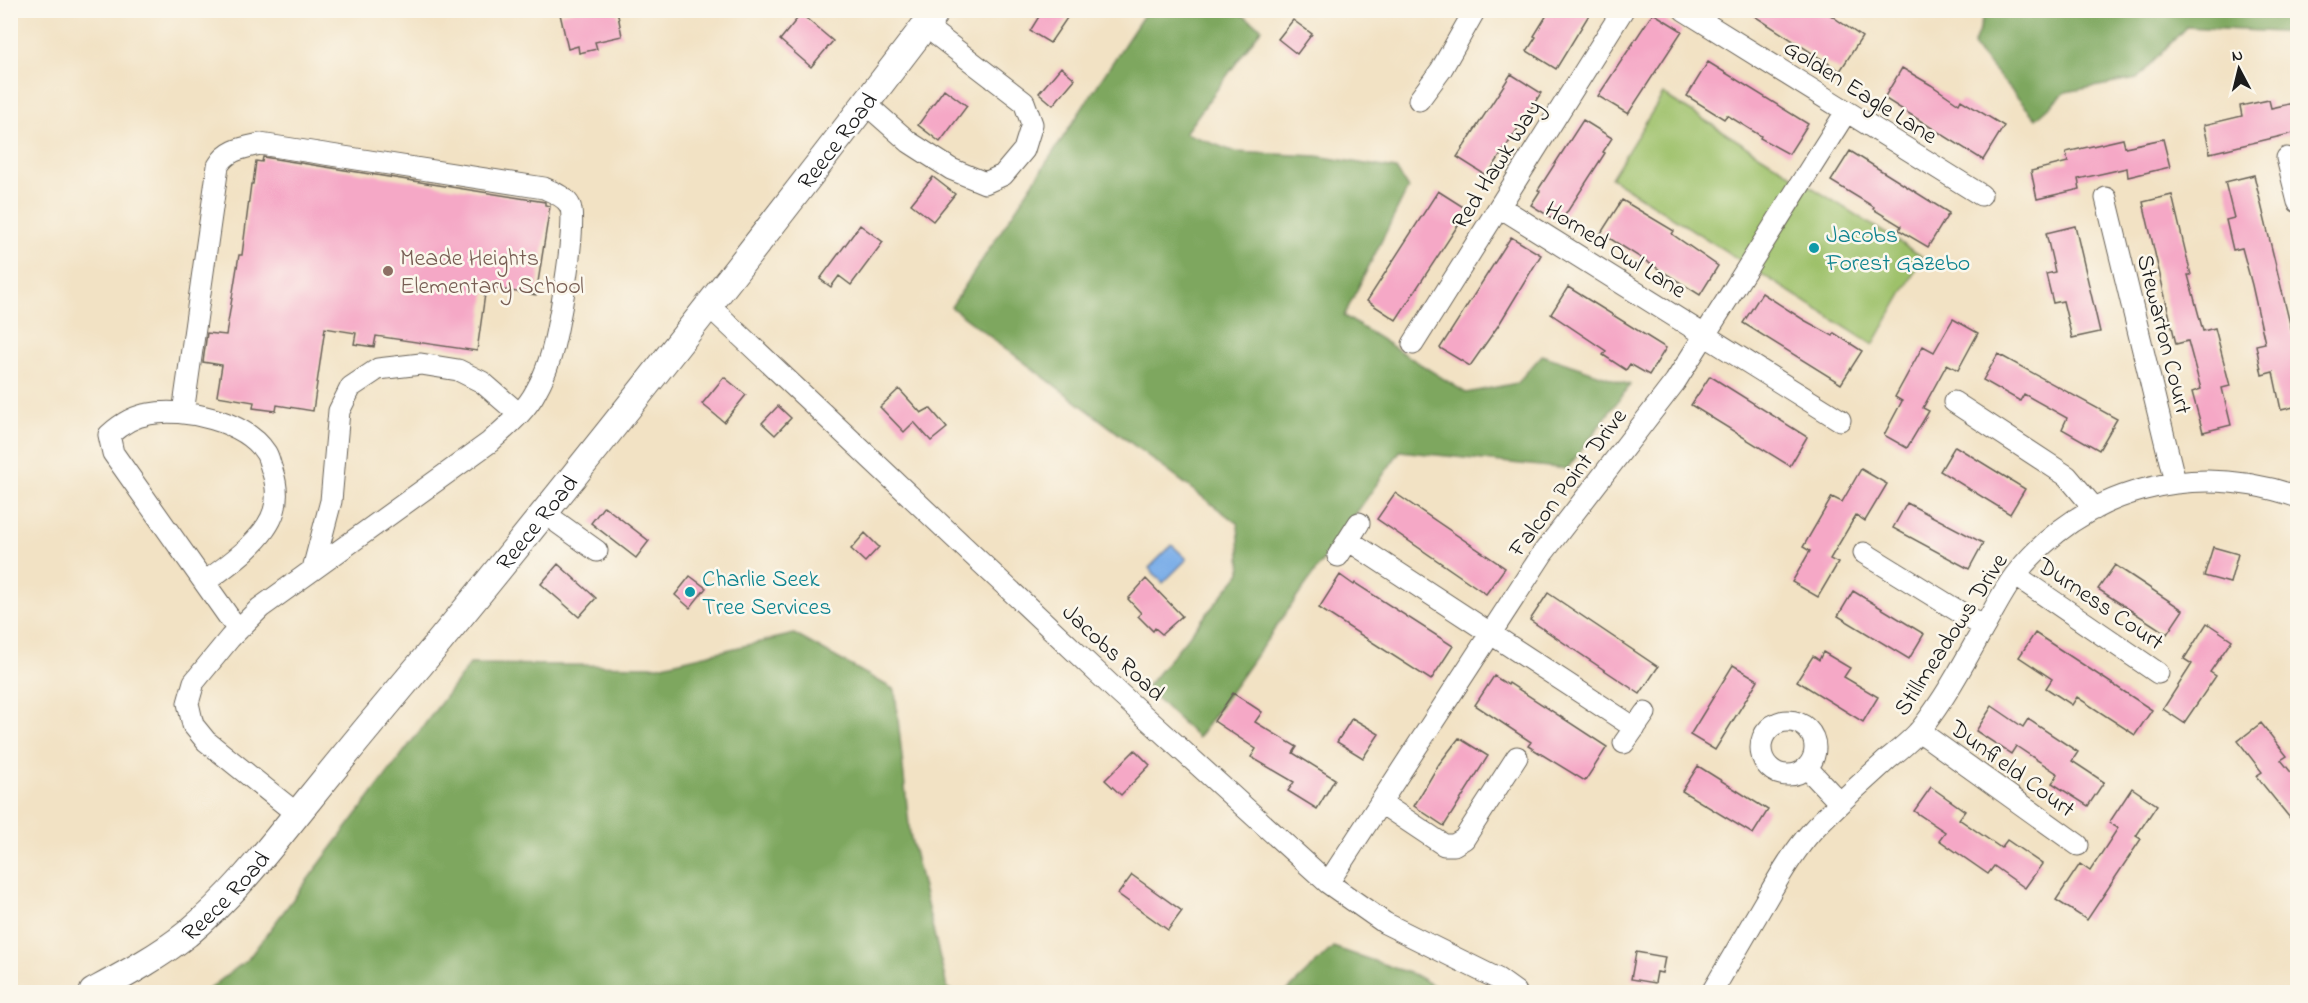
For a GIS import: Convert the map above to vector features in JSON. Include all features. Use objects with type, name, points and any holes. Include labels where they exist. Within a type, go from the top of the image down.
[{"type":"main road","name":"Reece Road","points":[[93,993],[151,961],[186,934],[218,906],[257,865],[544,513],[709,306],[931,18]]},
{"type":"street","points":[[1419,100],[1441,70],[1475,10]]},
{"type":"street","name":"Red Hawk Way","points":[[1413,344],[1623,10]]},
{"type":"street","name":"Golden Eagle Lane","points":[[1684,10],[1981,195]]},
{"type":"street","points":[[866,104],[909,142],[951,170],[985,183],[1003,175],[1024,150],[1032,124],[1024,102],[931,18]]},
{"type":"street","name":"Falcon Point Drive","points":[[1329,883],[1543,553],[1675,382],[1846,111]]},
{"type":"street","points":[[183,413],[218,166],[224,155],[260,144],[544,188],[559,194],[570,206],[573,224],[559,323],[550,360],[535,394],[519,414],[490,442],[260,608],[194,682],[188,703],[193,725],[206,741],[297,814]]},
{"type":"street","points":[[2287,158],[2298,202]]},
{"type":"street","name":"Stewarton Court","points":[[2106,198],[2175,483]]},
{"type":"street","name":"Horned Owl Lane","points":[[1500,207],[1840,420]]},
{"type":"street","name":"Jacobs Road","points":[[709,306],[1119,693],[1329,883],[1385,922],[1498,979],[1516,993]]},
{"type":"street","points":[[313,569],[331,501],[339,411],[351,387],[378,369],[422,364],[458,370],[482,382],[519,414]]},
{"type":"street","points":[[1954,402],[2067,476],[2095,509]]},
{"type":"street","points":[[204,582],[262,534],[274,511],[276,483],[266,453],[246,432],[216,420],[183,413],[148,414],[120,425],[109,435],[113,453],[204,582],[238,630]]},
{"type":"street","name":"Stillmeadows Drive","points":[[1712,993],[1786,866],[1810,833],[1919,731],[1947,694],[2015,575],[2039,548],[2095,509],[2118,498],[2175,483],[2207,480],[2239,482],[2272,488],[2298,497]]},
{"type":"street","points":[[544,513],[597,551]]},
{"type":"street","points":[[1348,540],[1635,728]]},
{"type":"street","points":[[1864,554],[1984,627]]},
{"type":"street","name":"Durness Court","points":[[2015,575],[2158,673]]},
{"type":"street","name":"Dunfield Court","points":[[1919,731],[2078,845]]},
{"type":"street","points":[[1381,803],[1444,845],[1455,845],[1464,839],[1517,757]]},
{"type":"street","points":[[1807,768],[1840,803]]},
{"type":"green space","points":[[1147,10],[1236,11],[1262,28],[1185,133],[1235,152],[1317,156],[1396,169],[1408,188],[1344,316],[1466,393],[1517,383],[1542,355],[1630,385],[1567,469],[1400,451],[1198,738],[1146,688],[1241,572],[1238,524],[951,307]]},
{"type":"green space","points":[[1986,11],[2297,11],[2297,33],[2186,27],[2137,79],[2066,92],[2036,119],[1973,46]]},
{"type":"green space","points":[[1663,94],[1923,257],[1873,345],[1611,178]]},
{"type":"green space","points":[[794,634],[895,690],[910,834],[947,987],[953,992],[205,992],[248,959],[470,664],[659,666]]},
{"type":"green space","points":[[1333,947],[1415,975],[1445,992],[1286,992]]},
{"type":"water","points":[[1172,545],[1187,559],[1163,583],[1149,568]]},
{"type":"building","points":[[578,10],[617,10],[622,36],[595,42],[597,49],[579,53],[578,46],[568,49],[560,14]]},
{"type":"building","points":[[1043,10],[1056,10],[1067,18],[1050,43],[1030,31]]},
{"type":"building","points":[[1550,10],[1592,10],[1556,69],[1527,51]]},
{"type":"building","points":[[1745,10],[1823,10],[1862,37],[1840,71]]},
{"type":"building","points":[[1653,13],[1682,31],[1628,114],[1598,96]]},
{"type":"building","points":[[801,14],[833,41],[811,67],[780,40]]},
{"type":"building","points":[[1293,20],[1312,34],[1297,54],[1278,39]]},
{"type":"building","points":[[1708,62],[1808,124],[1789,154],[1760,138],[1761,136],[1727,115],[1724,119],[1687,96]]},
{"type":"building","points":[[1061,67],[1075,79],[1053,105],[1039,93]]},
{"type":"building","points":[[1902,68],[1959,104],[1961,100],[2004,126],[1983,160],[1884,98]]},
{"type":"building","points":[[1511,74],[1541,93],[1487,176],[1457,157]]},
{"type":"building","points":[[944,89],[967,106],[940,142],[918,125]]},
{"type":"building","points":[[2269,100],[2271,108],[2298,102],[2298,132],[2210,153],[2204,125],[2242,116],[2240,106]]},
{"type":"building","points":[[1583,120],[1612,138],[1603,152],[1605,153],[1560,223],[1531,205],[1540,191],[1538,190]]},
{"type":"building","points":[[2123,139],[2125,147],[2163,139],[2170,167],[2128,177],[2127,168],[2078,179],[2080,189],[2037,199],[2031,171],[2068,162],[2066,152]]},
{"type":"building","points":[[1850,151],[1949,213],[1928,247],[1899,230],[1901,226],[1873,209],[1874,207],[1831,181]]},
{"type":"building","name":"Meade Heights Elementary School","points":[[263,157],[545,202],[545,205],[550,206],[536,295],[486,287],[477,351],[376,336],[374,347],[354,344],[356,333],[325,328],[313,411],[277,405],[276,411],[253,408],[254,402],[217,396],[222,365],[203,362],[207,333],[226,335],[239,255],[242,255],[251,184],[253,184],[256,161],[262,162]]},
{"type":"building","points":[[2254,175],[2298,357],[2298,406],[2281,410],[2273,372],[2262,375],[2256,345],[2265,343],[2252,285],[2242,248],[2233,250],[2226,220],[2234,218],[2225,182]]},
{"type":"building","points":[[933,177],[955,194],[933,221],[911,204]]},
{"type":"building","points":[[1438,191],[1468,210],[1396,320],[1367,301]]},
{"type":"building","points":[[2172,195],[2191,275],[2188,275],[2203,331],[2215,328],[2230,386],[2222,388],[2231,425],[2203,432],[2192,392],[2201,389],[2188,341],[2176,344],[2143,202]]},
{"type":"building","points":[[1622,200],[1674,231],[1672,234],[1718,266],[1700,295],[1601,233]]},
{"type":"building","points":[[860,225],[883,242],[851,285],[839,276],[831,287],[820,279]]},
{"type":"building","points":[[2075,226],[2100,332],[2072,338],[2063,301],[2053,303],[2046,274],[2055,272],[2046,233]]},
{"type":"building","points":[[1511,237],[1541,255],[1498,326],[1470,366],[1440,348]]},
{"type":"building","points":[[1568,287],[1666,348],[1649,375],[1630,364],[1626,370],[1603,355],[1606,351],[1551,314]]},
{"type":"building","points":[[1762,293],[1804,320],[1833,336],[1834,333],[1862,351],[1841,384],[1743,323]]},
{"type":"building","points":[[1953,319],[1978,333],[1958,370],[1947,364],[1923,408],[1929,411],[1907,448],[1884,435],[1902,401],[1895,397],[1923,346],[1934,352]]},
{"type":"building","points":[[1998,354],[2117,419],[2099,450],[2062,429],[2067,418],[2024,394],[2020,401],[1983,380]]},
{"type":"building","points":[[1710,376],[1807,437],[1790,466],[1691,405]]},
{"type":"building","points":[[724,377],[746,395],[724,422],[702,404]]},
{"type":"building","points":[[899,389],[921,413],[930,408],[947,428],[931,441],[914,422],[904,432],[880,407]]},
{"type":"building","points":[[778,406],[791,418],[775,435],[762,423]]},
{"type":"building","points":[[1955,446],[2025,489],[2010,514],[1940,471]]},
{"type":"building","points":[[1861,469],[1887,484],[1865,521],[1856,515],[1830,559],[1838,563],[1818,597],[1792,582],[1810,551],[1803,547],[1832,497],[1842,502]]},
{"type":"building","points":[[1395,493],[1505,568],[1486,594],[1377,519]]},
{"type":"building","points":[[1907,503],[1983,543],[1969,569],[1893,528]]},
{"type":"building","points":[[604,506],[649,541],[636,558],[591,523]]},
{"type":"building","points":[[865,533],[879,547],[865,562],[851,549]]},
{"type":"building","points":[[2213,547],[2238,554],[2230,583],[2204,576]]},
{"type":"building","points":[[558,564],[596,598],[579,617],[541,584]]},
{"type":"building","points":[[2115,565],[2183,610],[2167,634],[2098,589]]},
{"type":"building","points":[[1340,575],[1453,646],[1431,680],[1319,608]]},
{"type":"building","name":"Charlie Seek Tree Services","points":[[690,576],[706,588],[690,608],[675,595]]},
{"type":"building","points":[[1146,579],[1182,616],[1162,634],[1155,628],[1153,631],[1138,616],[1141,613],[1128,599]]},
{"type":"building","points":[[1853,591],[1924,634],[1909,659],[1838,616]]},
{"type":"building","points":[[1548,593],[1658,667],[1640,694],[1530,620]]},
{"type":"building","points":[[2207,623],[2232,640],[2210,672],[2216,676],[2184,723],[2163,709],[2192,664],[2184,659]]},
{"type":"building","points":[[2035,633],[2152,710],[2135,735],[2077,697],[2072,705],[2046,688],[2052,679],[2019,657]]},
{"type":"building","points":[[1823,652],[1850,668],[1844,677],[1878,697],[1863,722],[1797,681],[1813,656],[1819,660]]},
{"type":"building","points":[[1733,665],[1758,680],[1715,750],[1690,735]]},
{"type":"building","points":[[1494,676],[1508,685],[1509,683],[1607,747],[1585,781],[1528,746],[1531,742],[1475,705]]},
{"type":"building","points":[[1233,693],[1262,712],[1255,722],[1297,747],[1293,753],[1335,779],[1317,809],[1288,791],[1294,782],[1251,757],[1256,749],[1214,721]]},
{"type":"building","points":[[1992,706],[2023,727],[2028,719],[2078,752],[2072,761],[2104,782],[2088,806],[2052,783],[2058,774],[2016,746],[2011,754],[1976,731]]},
{"type":"building","points":[[1352,718],[1379,734],[1363,758],[1337,742]]},
{"type":"building","points":[[2261,723],[2287,756],[2281,760],[2298,781],[2298,828],[2256,776],[2262,772],[2238,741]]},
{"type":"building","points":[[1459,738],[1488,756],[1444,826],[1414,806],[1439,764]]},
{"type":"building","points":[[1135,750],[1150,765],[1121,795],[1105,780]]},
{"type":"building","points":[[1698,766],[1768,810],[1753,834],[1682,791]]},
{"type":"building","points":[[1931,787],[1965,811],[1959,819],[2001,848],[2007,840],[2042,864],[2025,888],[1994,866],[1988,874],[1939,840],[1945,832],[1914,811]]},
{"type":"building","points":[[2132,788],[2157,805],[2136,836],[2141,839],[2087,920],[2056,900],[2080,864],[2090,871],[2118,828],[2109,823]]},
{"type":"building","points":[[1132,875],[1182,911],[1168,930],[1118,894]]},
{"type":"building","points":[[1636,952],[1665,957],[1662,973],[1657,972],[1655,983],[1631,979]]},
{"type":"place","name":"Jacobs Forest Gazebo","points":[[1814,248]]},
{"type":"place","name":"Meade Heights Elementary School","points":[[388,271]]},
{"type":"place","name":"Charlie Seek Tree Services","points":[[690,592]]}]
